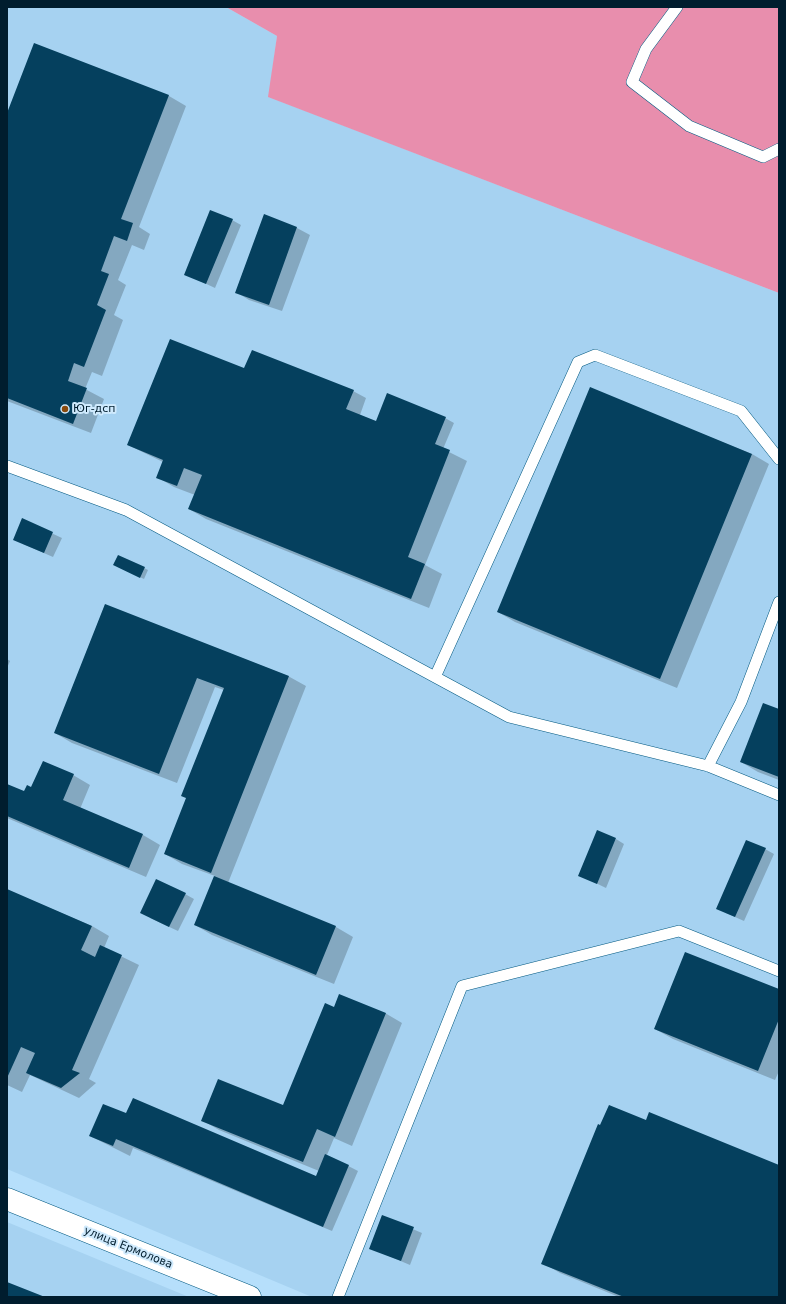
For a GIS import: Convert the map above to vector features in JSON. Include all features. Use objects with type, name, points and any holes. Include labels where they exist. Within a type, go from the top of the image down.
[{"type":"main road","name":"улица Ермолова","points":[[7,1199],[250,1297]]},
{"type":"lane","points":[[677,7],[646,49],[632,82],[689,126],[762,157],[779,149]]},
{"type":"lane","points":[[435,677],[578,362],[595,355],[741,411],[779,459]]},
{"type":"lane","points":[[7,466],[126,510],[509,717],[708,766],[779,795]]},
{"type":"lane","points":[[708,766],[741,702],[779,602]]},
{"type":"lane","points":[[338,1297],[462,986],[679,931],[779,971]]},
{"type":"shaded area","points":[[7,7],[226,7],[277,36],[269,97],[779,293],[779,1297],[312,1297],[7,1169]]},
{"type":"shaded area","points":[[226,7],[779,7],[779,293],[268,97],[277,36]]},
{"type":"shaded area","points":[[7,1222],[189,1297],[7,1297]]},
{"type":"building","points":[[34,43],[169,95],[121,219],[133,223],[127,241],[114,236],[101,271],[109,274],[97,305],[106,310],[84,367],[74,363],[68,381],[87,388],[73,424],[7,398],[7,113]]},
{"type":"building","points":[[210,210],[233,219],[206,284],[184,275]]},
{"type":"building","points":[[264,214],[297,227],[269,305],[235,293]]},
{"type":"building","points":[[170,339],[244,368],[252,350],[354,390],[346,409],[376,421],[387,393],[446,417],[435,444],[450,450],[408,557],[425,564],[411,599],[188,509],[202,475],[184,468],[177,486],[156,478],[163,460],[127,445]]},
{"type":"building","points":[[590,387],[752,454],[660,679],[497,612]]},
{"type":"building","points":[[22,518],[53,532],[44,553],[13,540]]},
{"type":"building","points":[[118,555],[145,567],[140,578],[113,565]]},
{"type":"building","points":[[105,604],[289,676],[211,873],[164,854],[186,798],[181,796],[224,688],[197,678],[159,774],[54,733]]},
{"type":"building","points":[[763,703],[779,709],[779,777],[740,762]]},
{"type":"building","points":[[43,761],[74,774],[63,800],[143,834],[129,868],[7,816],[7,784],[24,791],[27,785],[31,787]]},
{"type":"building","points":[[597,830],[616,838],[597,884],[578,876]]},
{"type":"building","points":[[746,840],[766,848],[735,917],[716,909]]},
{"type":"building","points":[[214,876],[336,926],[316,975],[194,925]]},
{"type":"building","points":[[156,879],[186,893],[169,927],[140,913]]},
{"type":"building","points":[[7,889],[92,926],[81,950],[95,957],[100,945],[122,955],[72,1070],[80,1073],[61,1088],[26,1073],[35,1053],[21,1047],[7,1078]]},
{"type":"building","points":[[685,952],[779,989],[779,1019],[758,1071],[654,1029]]},
{"type":"building","points":[[339,994],[386,1013],[335,1137],[317,1129],[303,1162],[201,1121],[218,1079],[283,1105],[325,1003],[334,1007]]},
{"type":"building","points":[[133,1098],[316,1176],[325,1154],[349,1165],[323,1227],[116,1139],[113,1146],[89,1136],[103,1104],[126,1113]]},
{"type":"building","points":[[609,1105],[646,1120],[649,1112],[779,1165],[779,1297],[624,1297],[541,1264],[598,1124],[600,1125]]},
{"type":"building","points":[[382,1215],[414,1227],[401,1261],[369,1249]]},
{"type":"building","points":[[7,1282],[45,1297],[7,1297]]},
{"type":"place","name":"Юг-дсп","points":[[65,409]]}]
